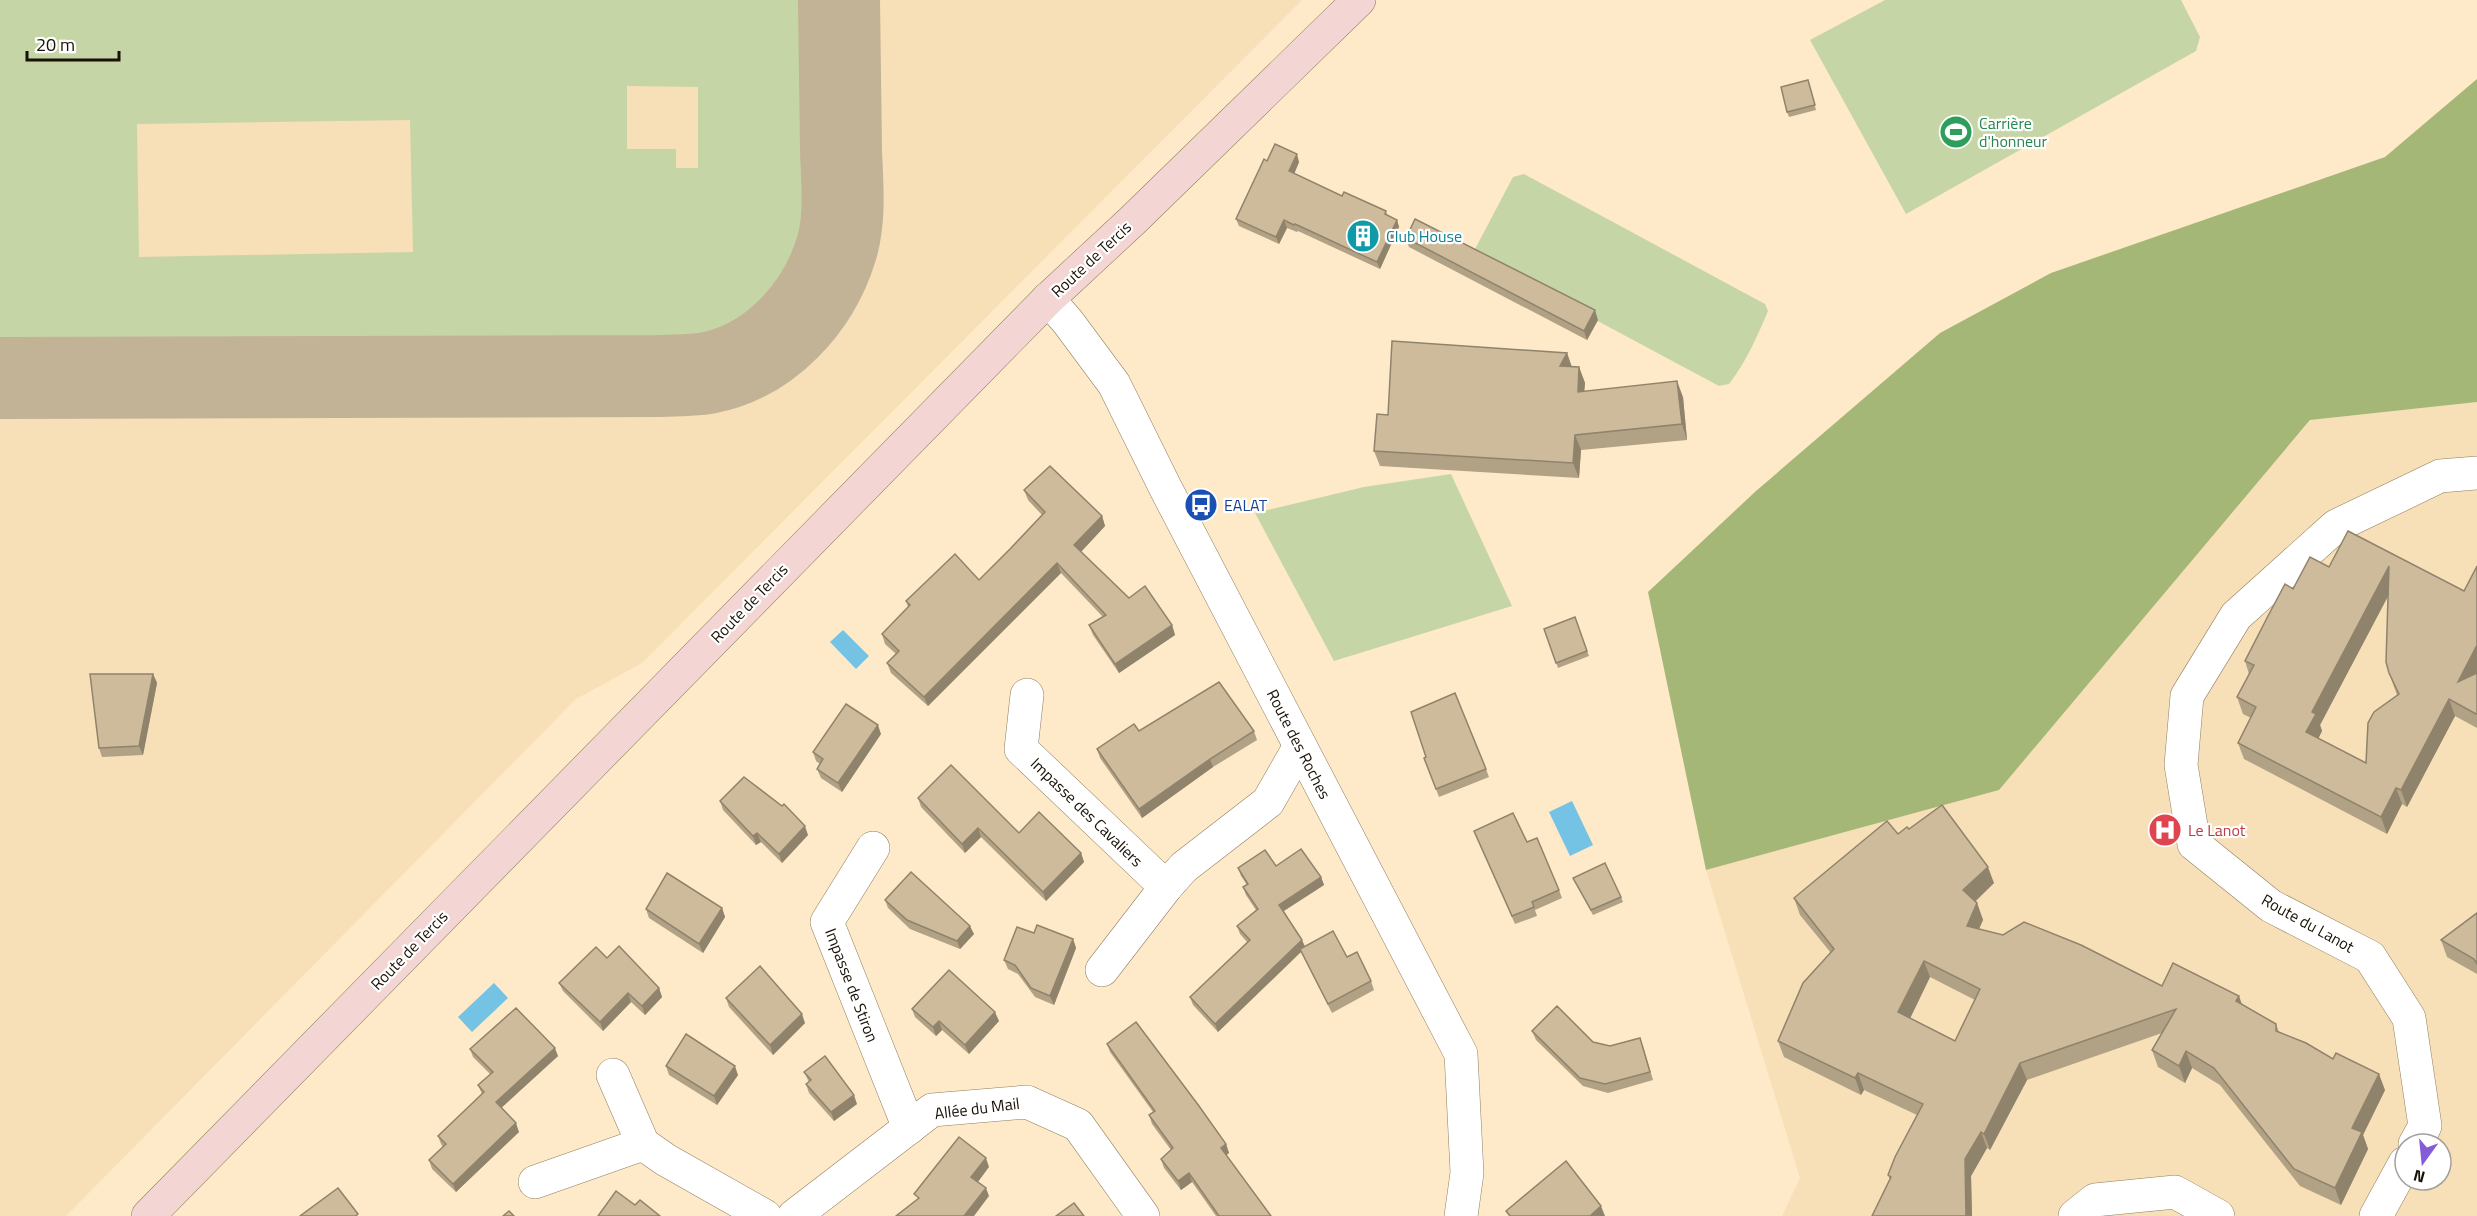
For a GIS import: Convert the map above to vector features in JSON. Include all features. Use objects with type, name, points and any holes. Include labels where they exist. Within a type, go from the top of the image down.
[{"type":"main road","name":"Route de Tercis","points":[[148,1216],[1048,299],[1132,221],[1359,0]]},
{"type":"street","name":"Route des Roches","points":[[1048,299],[1114,384],[1461,1054],[1467,1173],[1461,1216]]},
{"type":"street","name":"Route du Lanot","points":[[2422,1132],[2425,1126],[2409,1018],[2370,957],[2271,906],[2194,844],[2181,765],[2187,696],[2236,616],[2336,526],[2440,476],[2477,473]]},
{"type":"street","name":"Impasse des Cavaliers","points":[[1028,695],[1021,749],[1166,887]]},
{"type":"street","points":[[1102,970],[1184,867],[1268,802],[1300,746]]},
{"type":"street","name":"Impasse de Stiron","points":[[873,848],[827,922],[909,1128]]},
{"type":"street","points":[[613,1075],[643,1144],[666,1160],[765,1216]]},
{"type":"street","name":"Allée du Mail","points":[[794,1216],[932,1110],[1027,1102],[1078,1125],[1143,1216]]},
{"type":"street","points":[[535,1182],[643,1144]]},
{"type":"street","points":[[2376,1216],[2393,1185]]},
{"type":"street","points":[[2075,1216],[2095,1200],[2175,1192],[2218,1216]]},
{"type":"shaded area","points":[[0,0],[1302,0],[642,663],[576,699],[66,1216],[0,1216]]},
{"type":"shaded area","name":"Le Lanot","points":[[2477,402],[2477,1216],[1782,1216],[1800,1178],[1706,870],[1999,790],[2069,702],[2311,420]]},
{"type":"green space","points":[[0,0],[799,0],[804,34],[806,219],[804,252],[786,284],[762,311],[736,326],[705,339],[0,343]],"holes":[[[627,86],[698,87],[698,168],[676,168],[676,149],[627,149]],[[410,120],[413,252],[139,257],[137,124]]]},
{"type":"green space","name":"Carrière d'honneur","points":[[1885,0],[2181,0],[2200,37],[2196,51],[1906,214],[1810,40]]},
{"type":"green space","points":[[2477,79],[2477,402],[2310,420],[1999,790],[1706,870],[1648,592],[1756,491],[1940,333],[2051,273],[2385,157]]},
{"type":"green space","points":[[1524,174],[1765,304],[1768,311],[1760,330],[1729,384],[1719,386],[1478,257],[1474,251],[1513,177]]},
{"type":"green space","points":[[1451,474],[1512,606],[1334,661],[1255,513],[1364,487]]},
{"type":"water","points":[[843,630],[869,656],[856,669],[830,642]]},
{"type":"water","points":[[1572,801],[1593,845],[1570,856],[1549,812]]},
{"type":"water","points":[[494,983],[508,998],[472,1032],[458,1017]]},
{"type":"building","points":[[1808,80],[1815,105],[1787,112],[1781,87]]},
{"type":"building","points":[[1275,144],[1297,154],[1289,171],[1342,196],[1344,192],[1386,211],[1385,214],[1397,220],[1377,262],[1284,220],[1276,237],[1236,219],[1264,159],[1267,161]]},
{"type":"building","points":[[1415,219],[1595,310],[1584,331],[1406,238]]},
{"type":"building","points":[[1392,341],[1567,353],[1560,366],[1579,367],[1578,392],[1677,381],[1682,424],[1575,435],[1573,463],[1374,451],[1377,414],[1388,415]]},
{"type":"building","points":[[1050,466],[1102,516],[1074,545],[1129,598],[1145,586],[1172,625],[1115,664],[1089,625],[1106,615],[1057,563],[924,697],[887,663],[899,651],[882,634],[910,605],[906,601],[955,554],[979,580],[1010,549],[1045,512],[1024,490]]},
{"type":"building","points":[[2348,531],[2464,591],[2477,566],[2477,645],[2458,682],[2477,673],[2477,713],[2449,699],[2401,790],[2396,788],[2381,817],[2238,743],[2256,707],[2237,697],[2254,665],[2245,661],[2268,616],[2285,584],[2293,589],[2310,557],[2329,567]],"holes":[[[2389,566],[2386,662],[2399,694],[2374,712],[2368,723],[2366,763],[2306,732],[2316,714],[2312,712]]]},
{"type":"building","points":[[1575,617],[1587,651],[1556,663],[1544,629]]},
{"type":"building","points":[[90,674],[153,674],[139,746],[99,748]]},
{"type":"building","points":[[1219,682],[1254,731],[1139,809],[1097,749],[1134,724],[1139,731]]},
{"type":"building","points":[[1455,693],[1486,769],[1436,789],[1424,758],[1426,757],[1411,712]]},
{"type":"building","points":[[846,704],[878,725],[838,783],[817,769],[823,759],[813,752]]},
{"type":"building","points":[[951,765],[1019,833],[1039,812],[1081,853],[1043,892],[978,828],[962,844],[918,798]]},
{"type":"building","points":[[744,777],[782,806],[784,804],[805,826],[779,854],[757,833],[753,836],[720,801]]},
{"type":"building","points":[[1942,805],[1988,867],[1963,890],[1977,903],[1967,926],[2003,935],[2024,922],[2081,945],[2162,986],[2173,963],[2239,996],[2236,1001],[2276,1024],[2276,1031],[2306,1043],[2333,1059],[2336,1053],[2379,1074],[2352,1128],[2362,1132],[2335,1188],[2294,1169],[2214,1068],[2186,1051],[2179,1066],[2152,1050],[2176,1009],[2020,1063],[1984,1134],[1981,1132],[1965,1159],[1966,1216],[1872,1216],[1891,1177],[1888,1175],[1895,1157],[1923,1104],[1858,1073],[1855,1078],[1778,1041],[1803,983],[1834,949],[1794,898],[1887,821],[1898,834],[1907,827],[1909,829]],"holes":[[[1924,961],[1980,989],[1955,1041],[1898,1012]]]},
{"type":"building","points":[[1513,813],[1527,842],[1537,838],[1559,890],[1532,902],[1534,907],[1512,916],[1474,831]]},
{"type":"building","points":[[1301,849],[1321,877],[1279,905],[1302,940],[1215,1024],[1190,997],[1250,940],[1237,926],[1258,909],[1243,887],[1248,884],[1238,868],[1265,850],[1276,866]]},
{"type":"building","points":[[1605,863],[1621,897],[1591,910],[1573,878]]},
{"type":"building","points":[[911,872],[970,926],[957,941],[907,920],[885,900]]},
{"type":"building","points":[[667,873],[722,908],[699,944],[646,909]]},
{"type":"building","points":[[2477,913],[2477,964],[2474,959],[2441,940]]},
{"type":"building","points":[[1037,925],[1073,939],[1050,996],[1031,988],[1015,965],[1004,960],[1017,927],[1034,933]]},
{"type":"building","points":[[1333,931],[1347,957],[1357,952],[1371,981],[1328,1004],[1300,949]]},
{"type":"building","points":[[619,946],[659,988],[642,1006],[628,993],[600,1022],[559,983],[596,947],[607,958]]},
{"type":"building","points":[[760,966],[802,1014],[770,1045],[726,998]]},
{"type":"building","points":[[949,970],[995,1012],[965,1045],[939,1021],[933,1027],[912,1009]]},
{"type":"building","points":[[1557,1006],[1593,1042],[1610,1046],[1640,1038],[1650,1072],[1605,1084],[1580,1078],[1532,1031]]},
{"type":"building","points":[[516,1008],[555,1048],[496,1102],[516,1123],[453,1184],[429,1160],[446,1144],[438,1136],[484,1092],[478,1085],[493,1072],[470,1049]]},
{"type":"building","points":[[1136,1022],[1226,1144],[1221,1148],[1271,1216],[1219,1216],[1189,1173],[1178,1181],[1161,1159],[1173,1148],[1149,1115],[1155,1111],[1107,1044]]},
{"type":"building","points":[[686,1034],[735,1066],[714,1096],[666,1066]]},
{"type":"building","points":[[825,1056],[854,1095],[831,1112],[806,1084],[811,1080],[804,1072]]},
{"type":"building","points":[[959,1137],[986,1158],[971,1177],[986,1188],[964,1216],[896,1216],[919,1198],[914,1194]]},
{"type":"building","points":[[1566,1161],[1601,1206],[1590,1216],[1510,1216],[1506,1211]]},
{"type":"building","points":[[338,1188],[358,1214],[356,1216],[300,1216]]},
{"type":"building","points":[[616,1191],[635,1205],[640,1200],[660,1216],[598,1216]]},
{"type":"building","points":[[1074,1203],[1084,1216],[1056,1216]]},
{"type":"building","points":[[509,1211],[514,1216],[503,1216]]},
{"type":"taxiway","points":[[0,378],[658,376],[702,374],[731,367],[752,357],[788,329],[817,292],[836,250],[843,200],[839,0]]},
{"type":"place","name":"Carrière d'honneur","points":[[1956,132]]},
{"type":"place","name":"Club House","points":[[1363,236]]},
{"type":"place","name":"EALAT","points":[[1201,505]]},
{"type":"place","name":"Le Lanot","points":[[2165,830]]}]
